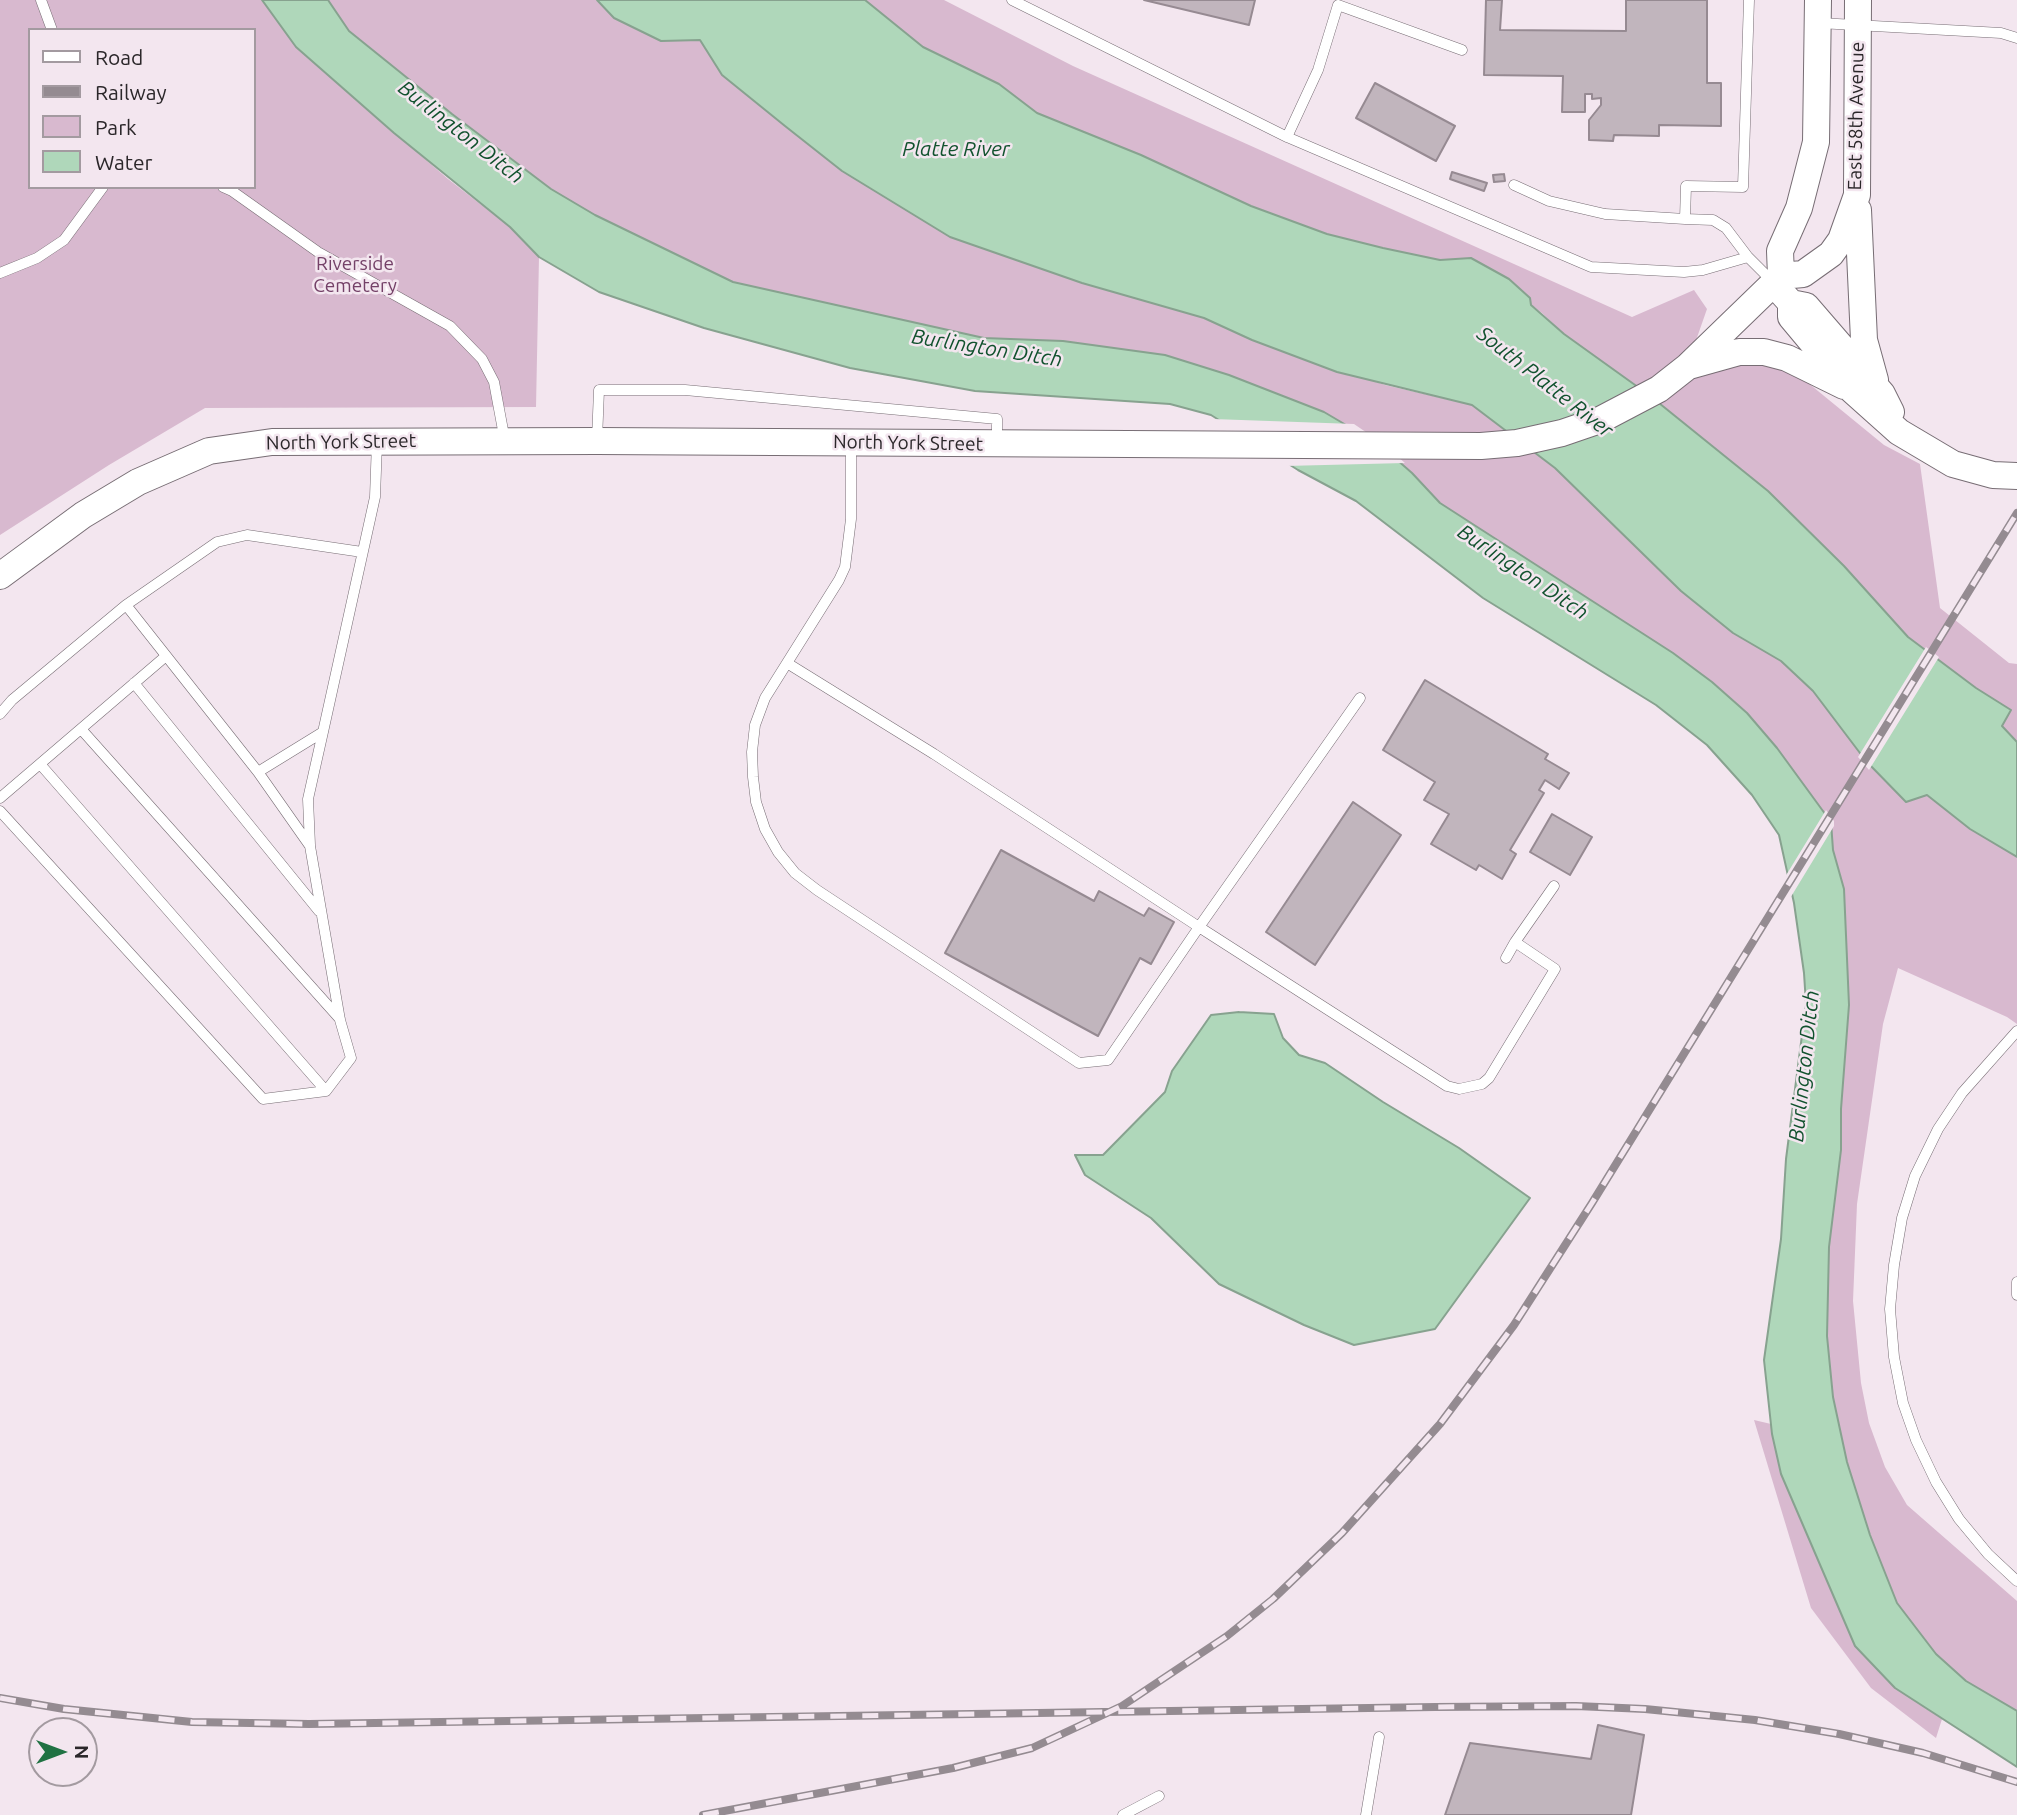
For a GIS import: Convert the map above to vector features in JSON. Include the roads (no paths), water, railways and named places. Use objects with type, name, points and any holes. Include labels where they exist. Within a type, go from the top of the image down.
[{"type":"main road","name":"East 58th Avenue","points":[[1818,12],[1816,142],[1799,208],[1780,251],[1777,279],[1802,274],[1831,254],[1841,240],[1857,195],[1857,13]]},
{"type":"main road","points":[[1857,195],[1864,340],[1869,362],[1891,412],[1916,443]]},
{"type":"main road","points":[[1777,279],[1791,303],[1791,317],[1853,390],[1899,432],[1953,464],[1993,475],[2017,476]]},
{"type":"main road","name":"North York Street","points":[[0,576],[83,515],[138,482],[209,451],[272,442],[851,442],[1427,447],[1503,445],[1562,433],[1600,420],[1659,389],[1687,366],[1777,279]]},
{"type":"main road","points":[[1791,303],[1806,306],[1882,394]]},
{"type":"main road","points":[[1687,366],[1739,352],[1764,352],[1787,358],[1853,390]]},
{"type":"lane","points":[[41,0],[51,28]]},
{"type":"lane","points":[[1013,0],[1287,137],[1591,267],[1684,272],[1703,270],[1748,257]]},
{"type":"lane","points":[[1685,219],[1686,186],[1743,187],[1749,0]]},
{"type":"lane","points":[[1287,137],[1318,70],[1338,5],[1462,50]]},
{"type":"lane","points":[[1818,12],[1857,13],[2017,37]]},
{"type":"lane","points":[[1514,185],[1549,201],[1605,214],[1713,220],[1726,228],[1748,257],[1777,279]]},
{"type":"lane","points":[[0,273],[37,258],[64,240],[102,189]]},
{"type":"lane","points":[[228,189],[318,252],[450,326],[482,359],[494,382],[505,441]]},
{"type":"lane","points":[[597,441],[599,390],[685,390],[997,419],[997,443]]},
{"type":"lane","points":[[0,811],[262,1099],[326,1091],[351,1058],[340,1020],[310,846],[308,799],[374,498],[377,441]]},
{"type":"lane","points":[[851,442],[851,519],[845,567],[765,698],[755,725],[752,752],[756,802],[765,829],[796,873],[817,890],[1079,1063],[1108,1060],[1360,698]]},
{"type":"lane","points":[[0,714],[126,605],[218,542],[247,535],[362,552]]},
{"type":"lane","points":[[126,605],[258,772],[310,846]]},
{"type":"lane","points":[[0,798],[166,656]]},
{"type":"lane","points":[[787,663],[934,754],[1447,1086],[1459,1089],[1482,1084],[1489,1077],[1555,969],[1514,942]]},
{"type":"lane","points":[[134,683],[322,914]]},
{"type":"lane","points":[[81,729],[340,1020]]},
{"type":"lane","points":[[258,772],[323,733]]},
{"type":"lane","points":[[40,764],[326,1091]]},
{"type":"lane","points":[[1506,958],[1514,942],[1554,886]]},
{"type":"lane","points":[[2017,1031],[1962,1093],[1938,1129],[1915,1176],[1900,1229],[1890,1309],[1894,1357],[1916,1440],[1936,1482],[1959,1519],[1988,1554],[2017,1581]]},
{"type":"lane","points":[[2017,1282],[2017,1295]]},
{"type":"lane","points":[[1366,1815],[1379,1737]]},
{"type":"lane","points":[[1123,1815],[1158,1796]]},
{"type":"water","name":"Burlington Ditch","points":[[262,0],[328,0],[349,31],[551,189],[595,215],[733,282],[984,338],[1063,341],[1165,355],[1229,375],[1324,412],[1380,445],[1412,473],[1440,503],[1673,653],[1747,713],[1777,748],[1831,822],[1833,850],[1844,889],[1849,1005],[1841,1109],[1841,1150],[1829,1247],[1827,1336],[1833,1397],[1847,1462],[1870,1535],[1897,1603],[1936,1654],[1966,1681],[2017,1711],[2017,1767],[1895,1688],[1855,1646],[1781,1474],[1772,1434],[1764,1360],[1781,1239],[1786,1159],[1806,1004],[1804,973],[1794,903],[1779,835],[1752,795],[1707,745],[1656,705],[1483,598],[1356,501],[1298,470],[1211,415],[1170,404],[975,391],[850,368],[704,328],[599,292],[539,257],[510,227],[394,133],[296,47]]},
{"type":"water","name":"Platte River","points":[[597,0],[865,0],[923,47],[999,84],[1037,113],[1141,155],[1251,206],[1327,234],[1383,248],[1440,260],[1471,258],[1509,279],[1530,298],[1531,305],[1564,334],[1649,395],[1768,491],[1844,566],[1908,637],[1976,688],[2011,710],[2002,726],[2017,742],[2017,857],[1970,829],[1927,795],[1906,802],[1866,761],[1813,691],[1781,661],[1733,633],[1681,591],[1555,468],[1472,405],[1337,372],[1252,340],[1204,318],[1082,283],[950,237],[842,171],[722,75],[700,40],[661,41],[614,18]]},
{"type":"water","points":[[1239,1012],[1274,1014],[1283,1038],[1299,1055],[1325,1063],[1459,1148],[1530,1198],[1435,1329],[1354,1345],[1304,1325],[1219,1284],[1151,1218],[1085,1175],[1075,1155],[1103,1155],[1165,1092],[1172,1071],[1211,1015]]},
{"type":"railway","points":[[703,1815],[953,1768],[1032,1748],[1122,1706],[1227,1636],[1273,1599],[1342,1533],[1440,1424],[1514,1325],[2017,513]]},
{"type":"railway","points":[[0,1698],[64,1709],[192,1722],[309,1724],[1576,1706],[1645,1709],[1755,1720],[1839,1734],[1923,1753],[2017,1782]]},
{"type":"park label","name":"Riverside Cemetery","points":[[355,275]]},
{"type":"water label","name":"South Platte River","points":[[1545,382]]}]
